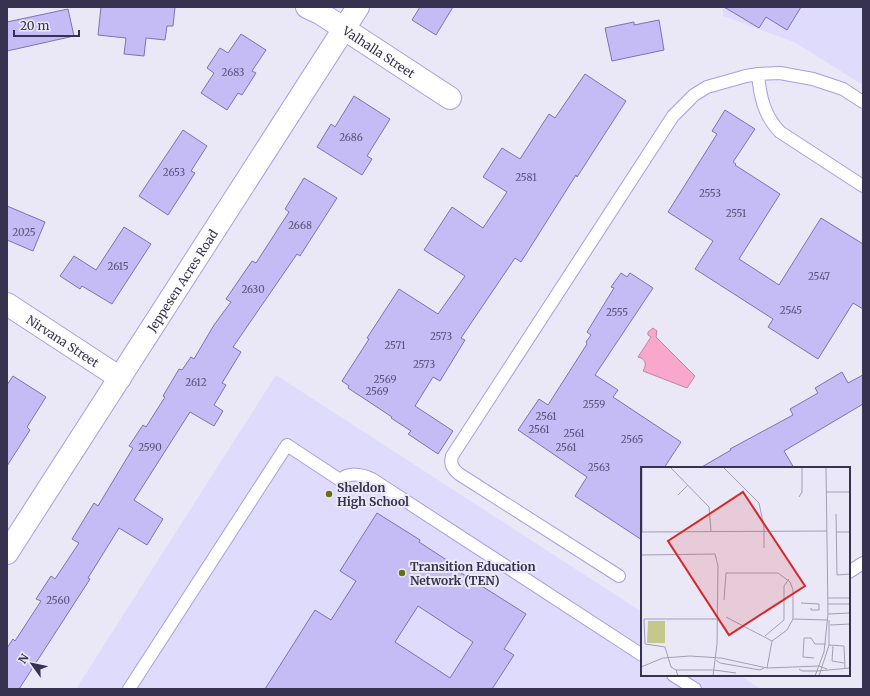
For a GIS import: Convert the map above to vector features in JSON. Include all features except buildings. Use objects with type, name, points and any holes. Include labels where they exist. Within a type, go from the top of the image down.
[{"type":"street","name":"Valhalla Street","points":[[307,7],[320,13],[450,98]]},
{"type":"street","name":"Jeppesen Acres Road","points":[[7,553],[358,7]]},
{"type":"street","name":"Nirvana Street","points":[[7,304],[120,378]]},
{"type":"lane","points":[[618,576],[459,474],[450,462],[452,456],[673,116],[694,94],[707,87],[746,76],[780,73],[813,79],[843,89],[863,102]]},
{"type":"lane","points":[[758,74],[759,93],[774,126],[780,132],[863,186]]},
{"type":"lane","points":[[129,689],[287,446],[340,480],[347,475],[362,475],[372,479],[641,653]]},
{"type":"lane","points":[[850,571],[863,563]]},
{"type":"lane","points":[[675,676],[695,689]]},
{"type":"shaded area","points":[[723,7],[863,7],[863,85],[794,42],[723,16]]},
{"type":"shaded area","points":[[653,328],[657,331],[656,337],[695,376],[687,388],[643,371],[645,362],[643,359],[638,357],[651,337],[648,335],[648,332]]},
{"type":"shaded area","name":"Sheldon High School","points":[[276,375],[641,611],[641,676],[741,676],[761,689],[76,689]]},
{"type":"place","name":"Sheldon High School","points":[[329,494]]},
{"type":"place","name":"Transition Education Network (TEN)","points":[[402,573]]}]
